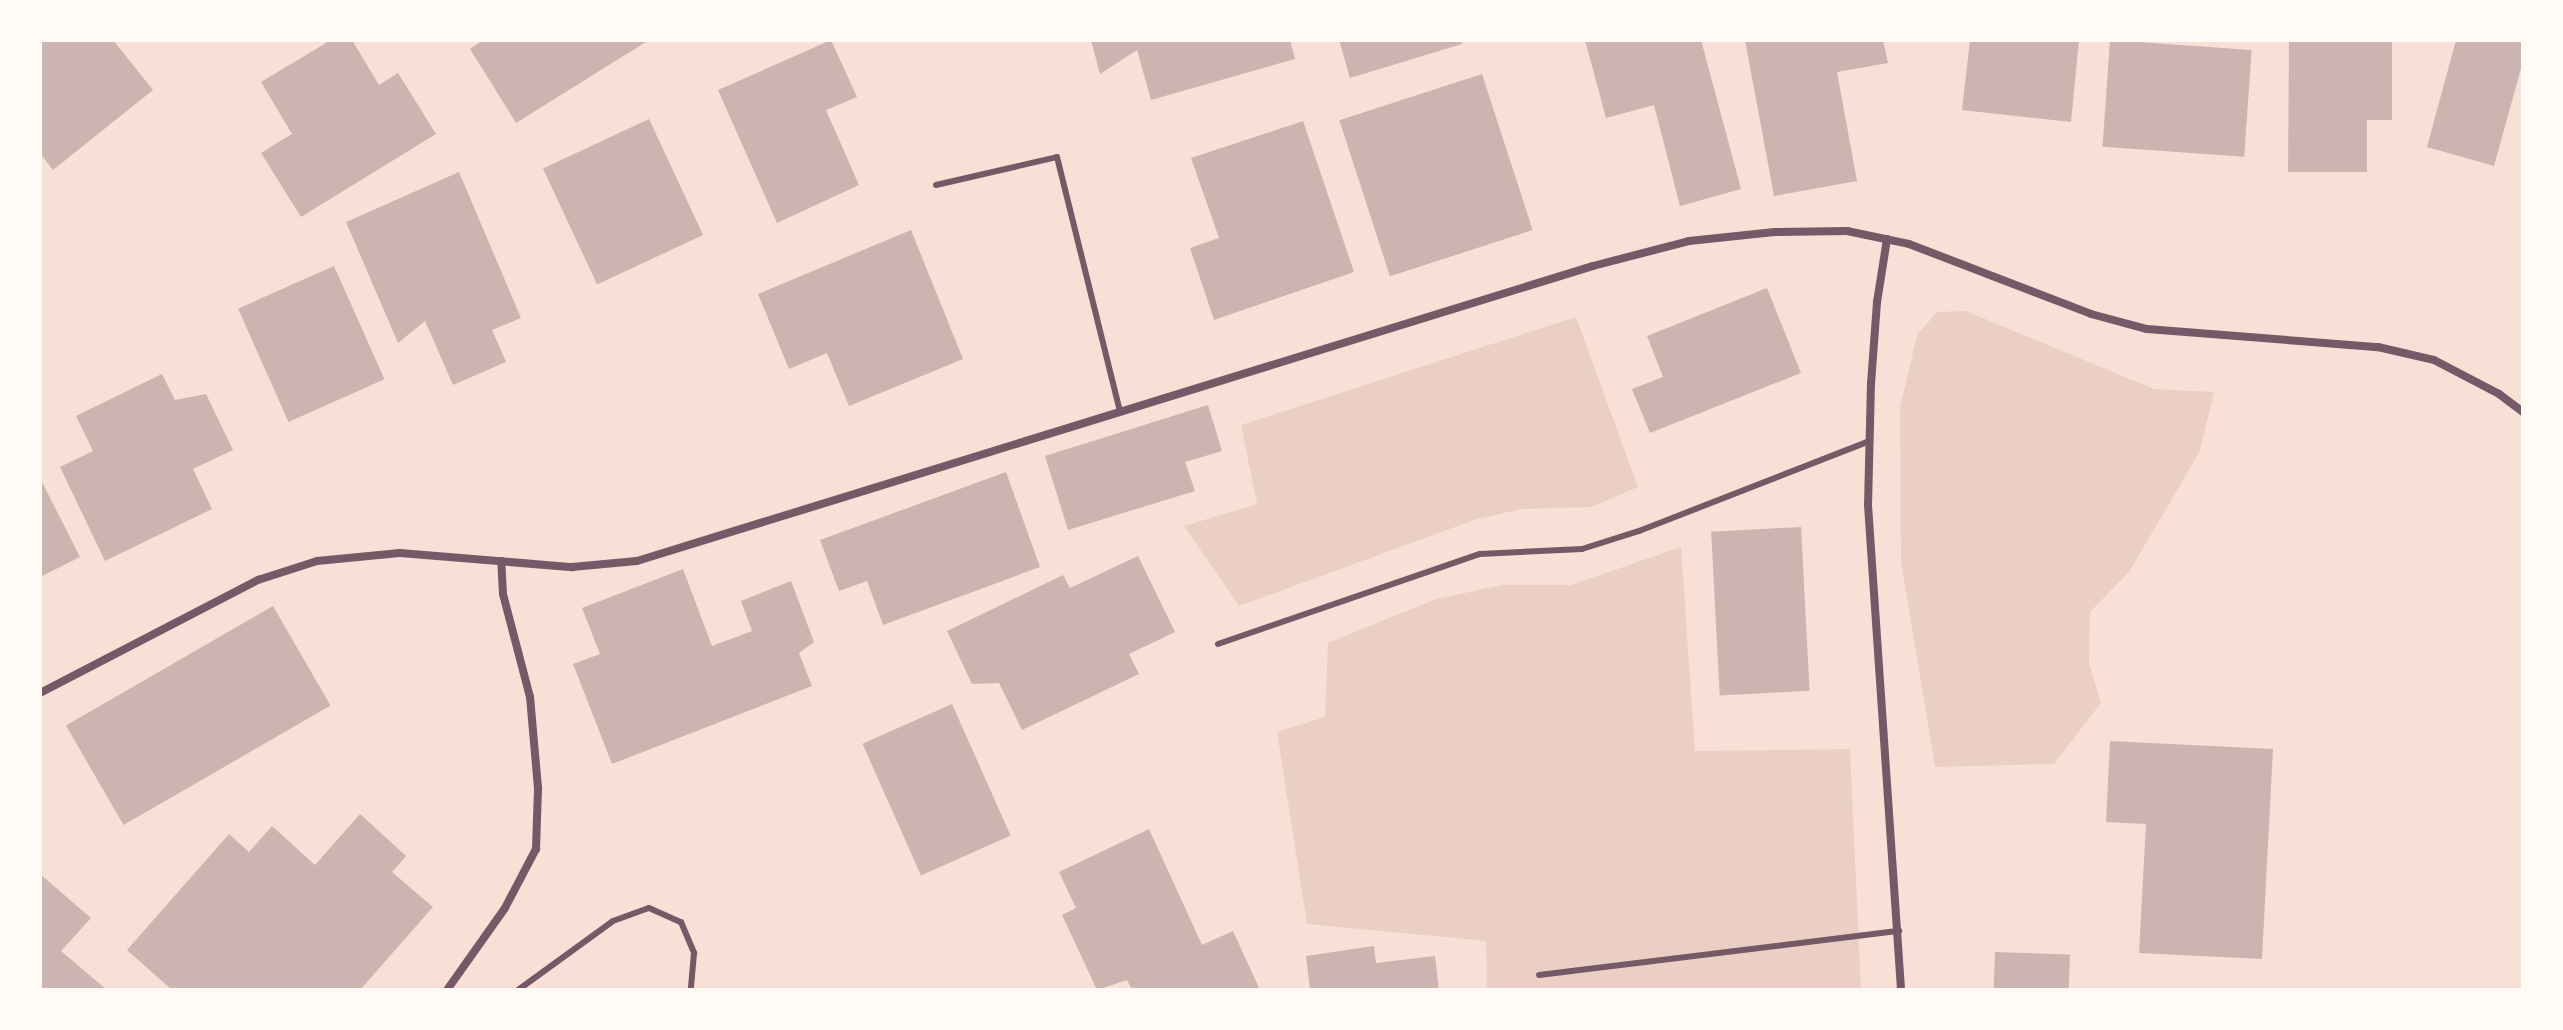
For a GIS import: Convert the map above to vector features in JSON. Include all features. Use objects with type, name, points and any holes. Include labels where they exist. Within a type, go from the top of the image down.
[{"type":"street","points":[[40,693],[258,580],[317,561],[400,553],[572,567],[637,561],[1593,266],[1689,241],[1775,232],[1847,231],[1887,239],[2091,314],[2147,329],[2378,347],[2434,360],[2499,394],[2523,412]]},
{"type":"street","points":[[1887,239],[1877,302],[1868,505],[1901,990]]},
{"type":"street","points":[[447,990],[505,908],[536,849],[538,788],[530,697],[503,594],[501,561]]},
{"type":"lane","points":[[936,185],[1057,157],[1120,411]]},
{"type":"lane","points":[[1218,644],[1480,554],[1582,549],[1870,441]]},
{"type":"lane","points":[[518,990],[613,921],[649,908],[681,922],[694,953],[691,990]]},
{"type":"lane","points":[[1539,975],[1899,931]]},
{"type":"shaded area","points":[[1966,311],[2154,389],[2214,392],[2199,453],[2129,572],[2090,612],[2089,663],[2101,703],[2054,764],[1935,767],[1901,562],[1900,408],[1917,335],[1937,312]]},
{"type":"shaded area","points":[[1576,317],[1638,487],[1591,507],[1522,509],[1477,519],[1239,606],[1184,526],[1257,504],[1241,425]]},
{"type":"shaded area","points":[[1681,547],[1695,751],[1850,749],[1861,990],[1487,990],[1486,941],[1307,924],[1277,732],[1325,717],[1328,643],[1436,599],[1502,585],[1571,585]]},
{"type":"building","points":[[40,40],[113,40],[153,90],[53,170],[40,153]]},
{"type":"building","points":[[331,40],[352,40],[379,85],[398,73],[436,134],[301,217],[261,153],[292,134],[261,82]]},
{"type":"building","points":[[483,40],[649,40],[516,123],[470,49]]},
{"type":"building","points":[[831,40],[857,97],[826,110],[859,185],[777,223],[718,90]]},
{"type":"building","points":[[1091,40],[1290,40],[1295,59],[1151,100],[1137,50],[1100,74]]},
{"type":"building","points":[[1339,40],[1460,40],[1462,44],[1350,78]]},
{"type":"building","points":[[1585,40],[1701,40],[1741,189],[1680,206],[1654,105],[1606,118]]},
{"type":"building","points":[[1745,40],[1883,40],[1888,63],[1837,72],[1857,181],[1774,196]]},
{"type":"building","points":[[1970,40],[2079,40],[2071,122],[1962,110]]},
{"type":"building","points":[[2110,40],[2252,50],[2244,157],[2103,147]]},
{"type":"building","points":[[2289,40],[2392,40],[2392,120],[2367,120],[2367,172],[2288,172]]},
{"type":"building","points":[[2456,40],[2523,40],[2523,61],[2494,166],[2427,147]]},
{"type":"building","points":[[1482,74],[1533,230],[1390,276],[1339,120]]},
{"type":"building","points":[[649,119],[703,235],[597,284],[543,168]]},
{"type":"building","points":[[1303,121],[1354,272],[1214,320],[1190,248],[1219,238],[1191,158]]},
{"type":"building","points":[[459,172],[521,318],[492,330],[506,362],[453,385],[425,321],[398,343],[346,222]]},
{"type":"building","points":[[911,230],[963,359],[849,406],[827,353],[789,369],[758,294]]},
{"type":"building","points":[[334,266],[384,379],[289,422],[238,309]]},
{"type":"building","points":[[1767,288],[1801,373],[1650,433],[1632,389],[1663,377],[1647,336]]},
{"type":"building","points":[[162,374],[175,400],[206,394],[233,450],[193,469],[212,509],[105,561],[60,467],[93,451],[76,416]]},
{"type":"building","points":[[1208,405],[1222,451],[1185,462],[1195,491],[1068,530],[1045,456]]},
{"type":"building","points":[[1006,472],[1040,567],[883,625],[867,581],[839,591],[820,540]]},
{"type":"building","points":[[40,478],[80,557],[40,577]]},
{"type":"building","points":[[1801,527],[1810,691],[1720,695],[1711,532]]},
{"type":"building","points":[[1138,556],[1175,632],[1129,654],[1139,674],[1022,730],[999,683],[972,684],[947,631],[1063,575],[1070,588]]},
{"type":"building","points":[[683,569],[712,646],[752,631],[741,601],[791,581],[814,642],[799,653],[812,686],[612,764],[573,664],[600,654],[582,608]]},
{"type":"building","points":[[273,606],[331,706],[124,825],[66,726]]},
{"type":"building","points":[[952,704],[1011,836],[921,875],[862,744]]},
{"type":"building","points":[[2110,741],[2273,749],[2262,959],[2139,953],[2146,824],[2106,822]]},
{"type":"building","points":[[360,814],[406,856],[392,872],[433,907],[360,990],[172,990],[127,950],[229,834],[249,852],[272,826],[315,865]]},
{"type":"building","points":[[1149,829],[1202,945],[1233,931],[1260,990],[1132,990],[1127,980],[1097,990],[1062,915],[1076,908],[1059,872]]},
{"type":"building","points":[[40,874],[91,918],[61,951],[107,990],[40,990]]},
{"type":"building","points":[[1374,946],[1376,963],[1435,956],[1439,990],[1310,990],[1306,956]]},
{"type":"building","points":[[1995,952],[2070,955],[2069,990],[1994,990]]}]
